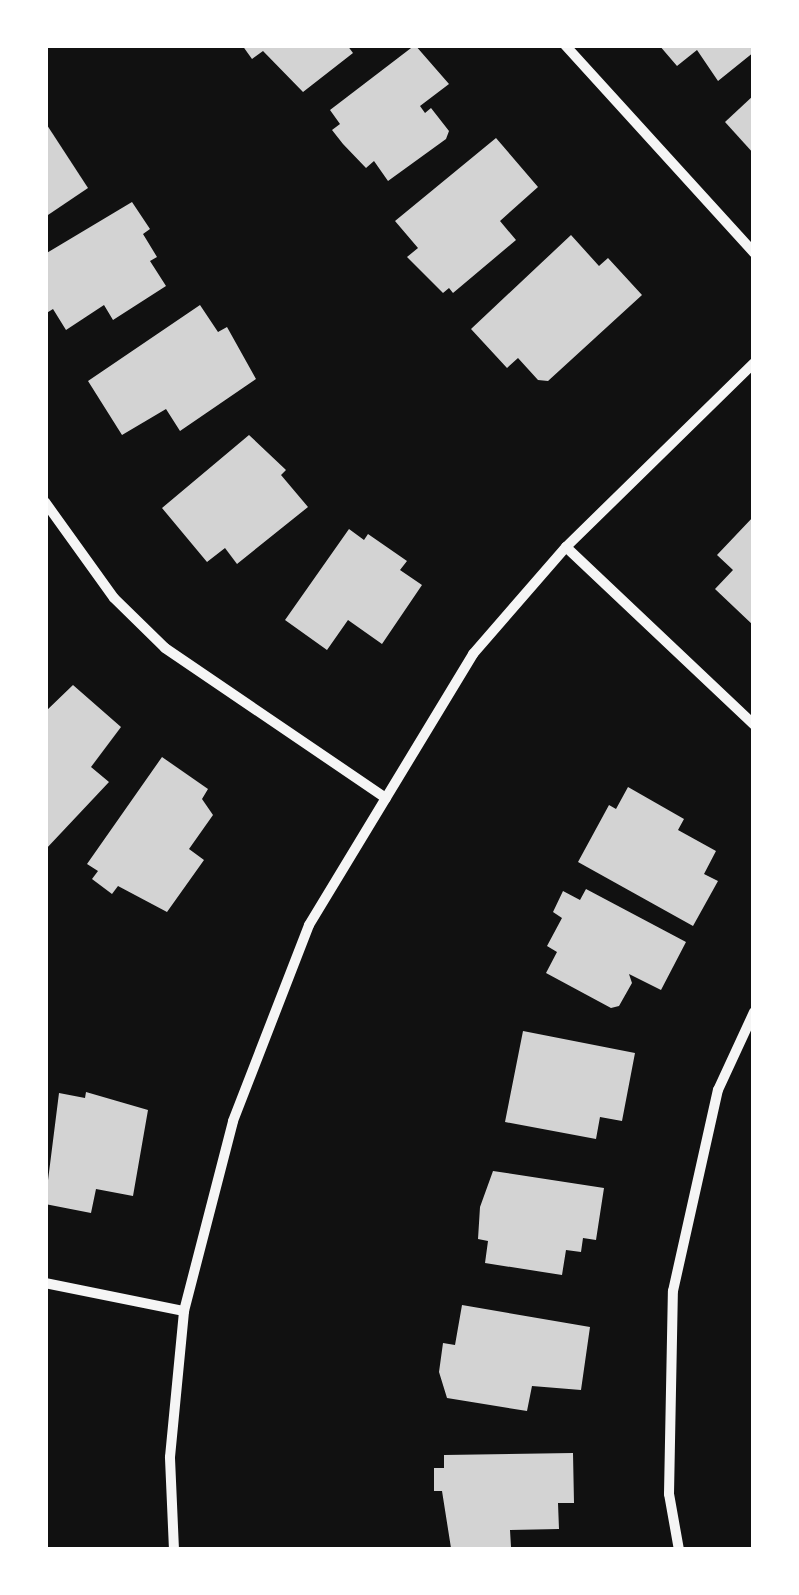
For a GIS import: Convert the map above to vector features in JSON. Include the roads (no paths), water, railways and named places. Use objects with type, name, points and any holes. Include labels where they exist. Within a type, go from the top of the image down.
[{"type":"street","points":[[566,45],[754,253]]},
{"type":"street","points":[[174,1550],[170,1457],[184,1311],[232,1121],[302,943],[473,654],[566,546],[754,363]]},
{"type":"street","points":[[45,502],[114,598],[165,648],[386,798]]},
{"type":"street","points":[[566,546],[754,725]]},
{"type":"street","points":[[679,1550],[669,1494],[673,1291],[718,1090],[754,1012]]},
{"type":"street","points":[[45,1282],[184,1311]]}]
